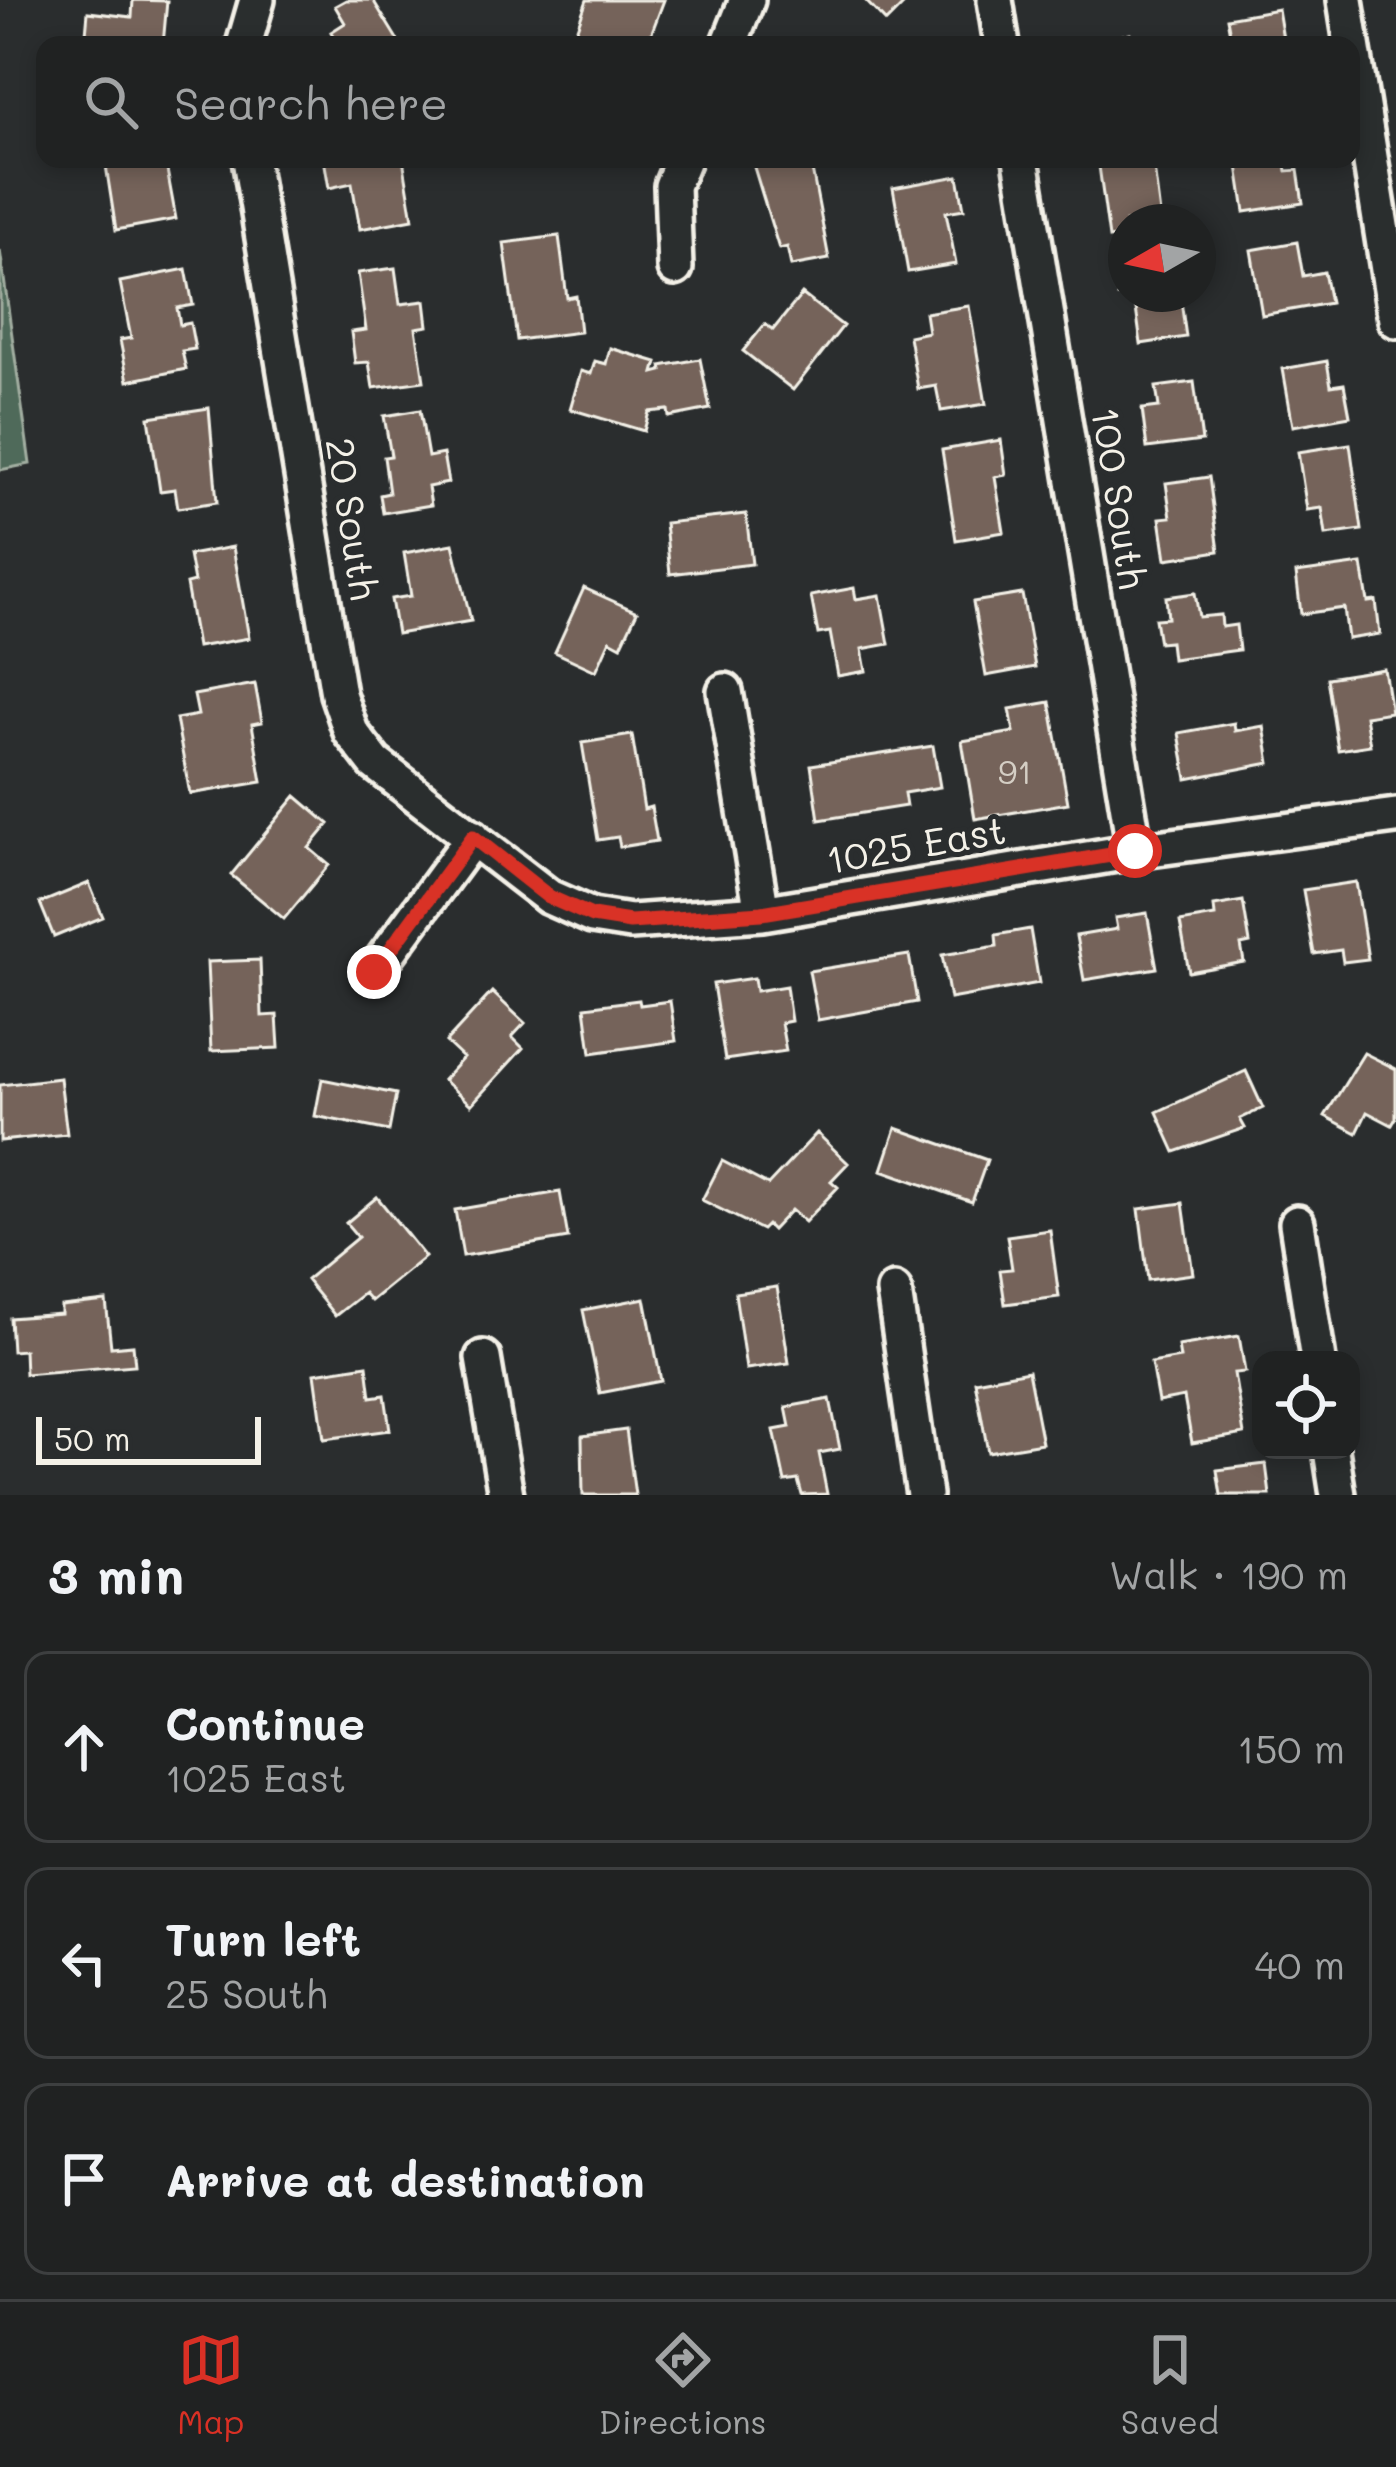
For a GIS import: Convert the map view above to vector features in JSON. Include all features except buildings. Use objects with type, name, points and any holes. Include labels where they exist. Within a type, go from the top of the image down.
[{"type":"street","points":[[247,36],[257,0]]},
{"type":"street","points":[[732,36],[747,0]]},
{"type":"street","points":[[994,0],[1000,36]]},
{"type":"street","points":[[1345,0],[1351,36]]},
{"type":"street","points":[[1360,94],[1396,320]]},
{"type":"street","name":"20 South","points":[[251,168],[338,694],[351,732],[375,763],[473,837]]},
{"type":"street","points":[[675,268],[672,186],[679,168]]},
{"type":"street","name":"100 South","points":[[1022,168],[1135,851]]},
{"type":"street","points":[[725,691],[762,913]]},
{"type":"street","name":"1025 East","points":[[473,837],[549,897],[592,916],[630,922],[762,913],[1135,851],[1396,816]]},
{"type":"street","points":[[374,972],[473,837]]},
{"type":"street","points":[[1297,1223],[1317,1351]]},
{"type":"street","points":[[894,1291],[924,1495]]},
{"type":"street","points":[[483,1358],[506,1495]]},
{"type":"street","points":[[1332,1459],[1338,1495]]},
{"type":"green space","points":[[0,250],[30,464],[0,470]]},
{"type":"route","points":[[374,972],[473,837],[549,897],[592,916],[630,922],[762,913],[1135,851]]}]
